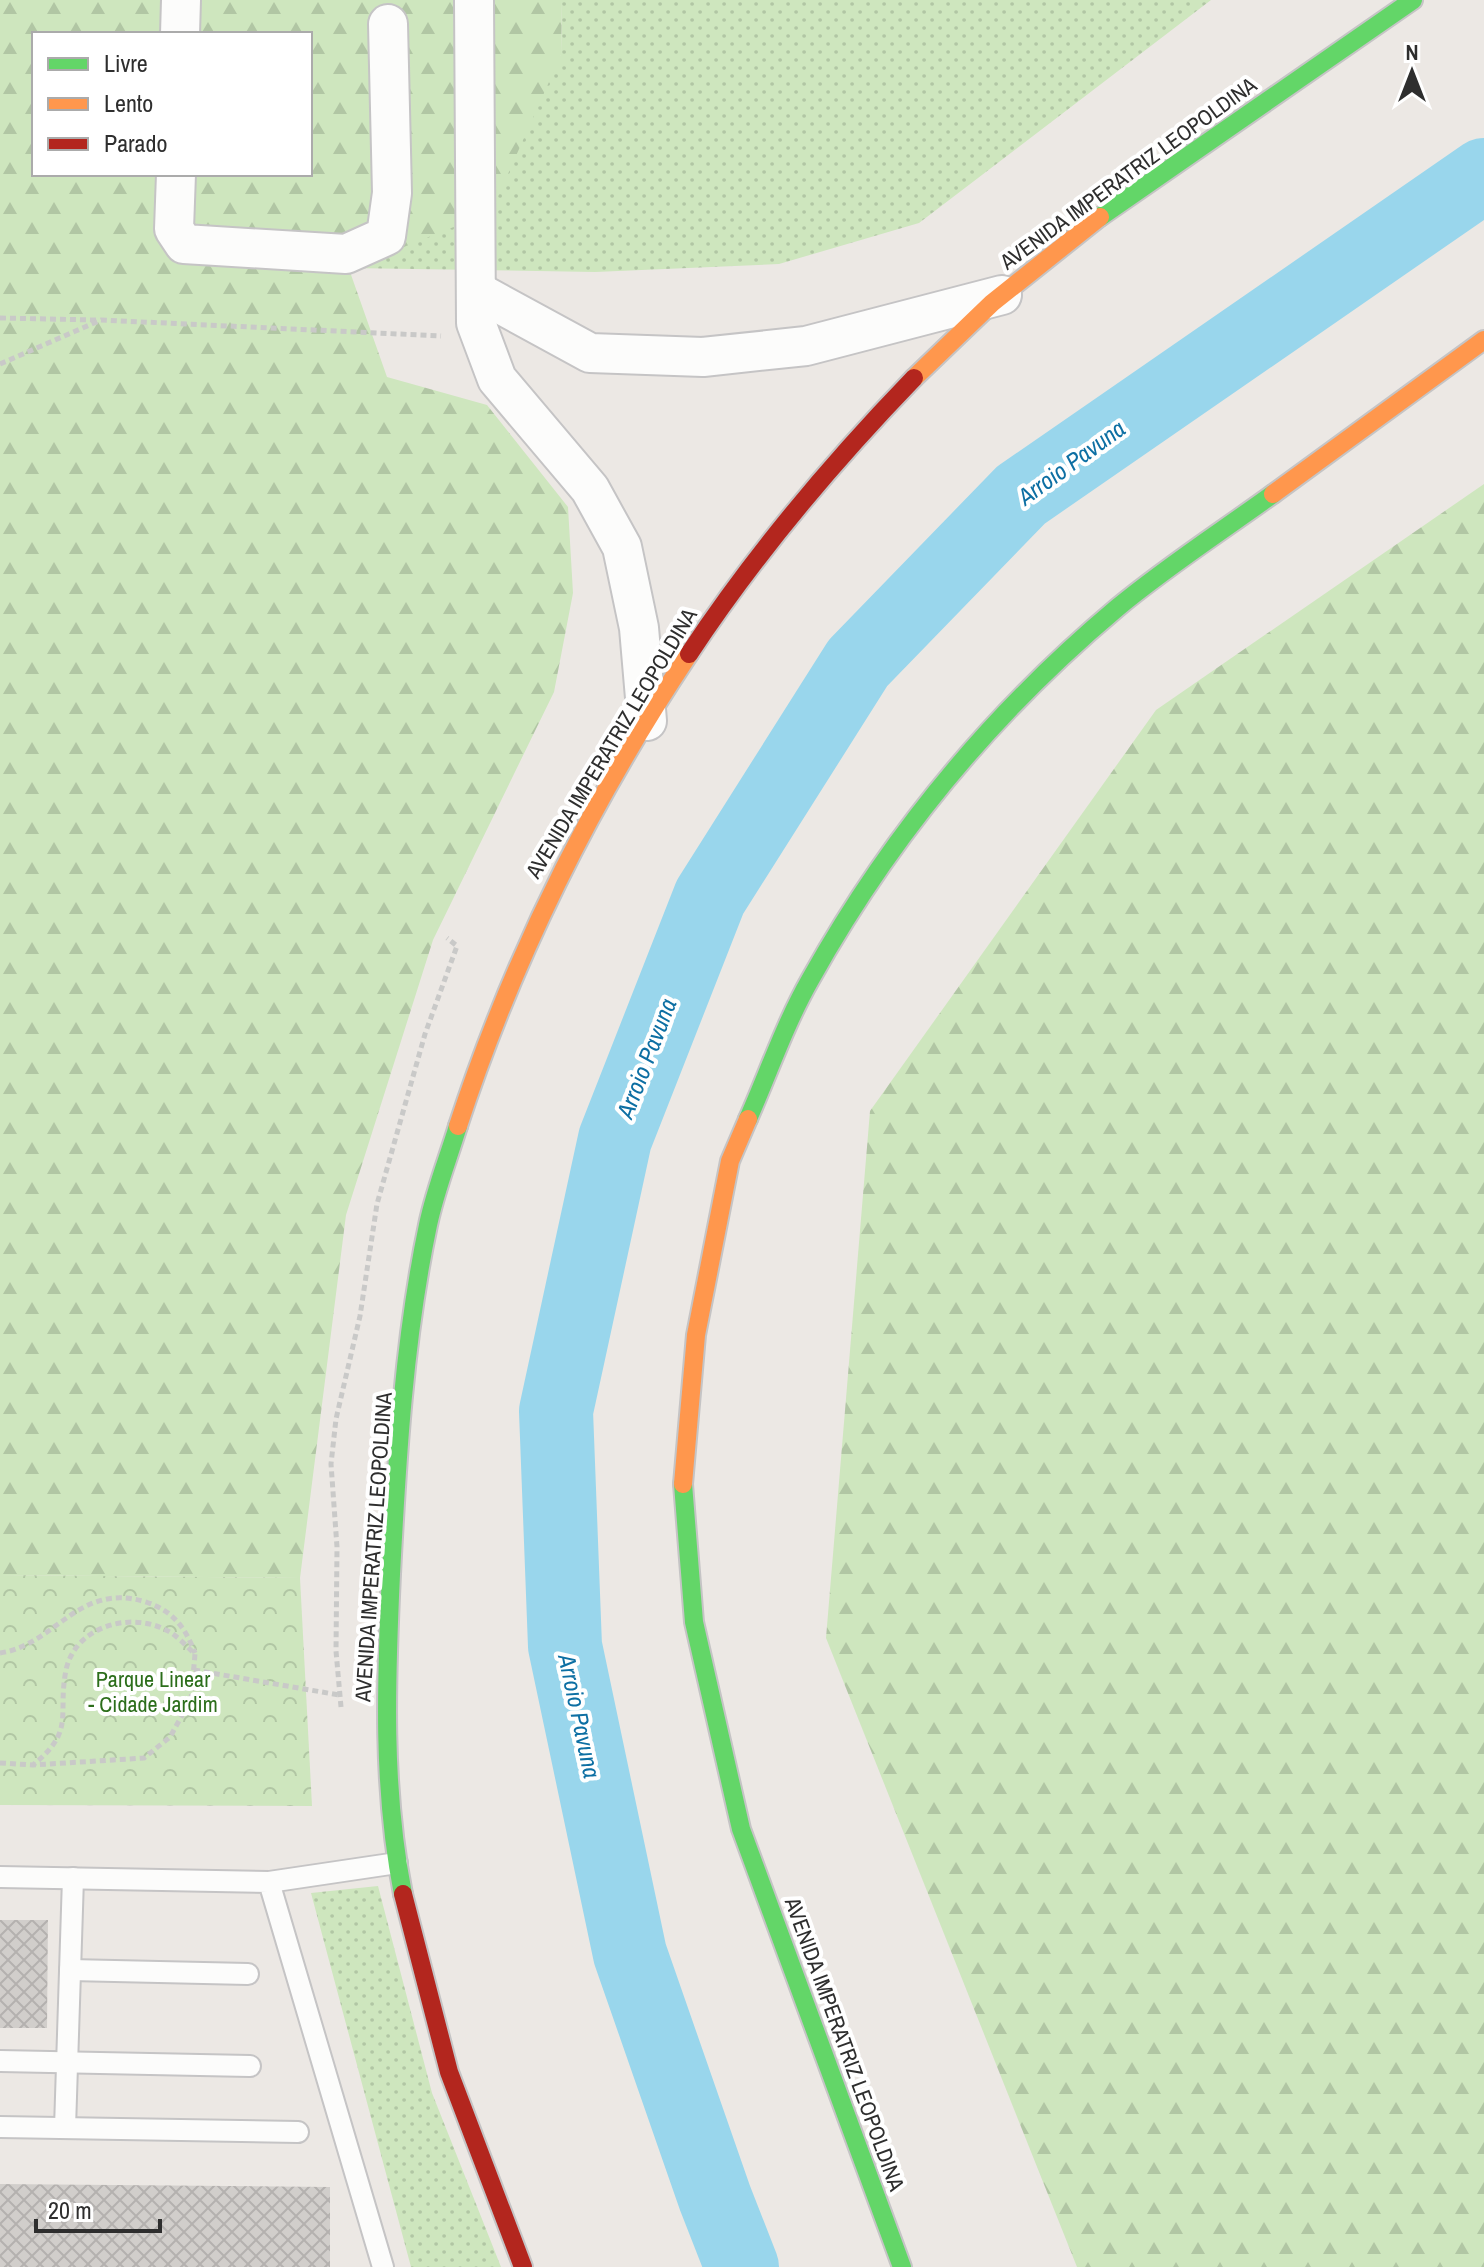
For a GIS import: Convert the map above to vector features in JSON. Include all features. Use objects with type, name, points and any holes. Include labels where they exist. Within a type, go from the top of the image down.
[{"type":"street","points":[[180,32],[181,0]]},
{"type":"street","points":[[474,0],[476,323],[497,379],[590,489],[622,547],[639,628],[647,721]]},
{"type":"street","name":"AVENIDA IMPERATRIZ LEOPOLDINA","points":[[523,2267],[485,2180],[447,2072],[421,1977],[397,1863],[385,1703],[398,1451],[428,1223],[482,1050],[556,875],[647,721],[730,590],[817,484],[937,354],[1066,242],[1413,0]]},
{"type":"street","points":[[176,176],[174,229],[184,244],[346,254],[386,236],[392,193],[388,24]]},
{"type":"street","points":[[478,292],[590,353],[703,357],[806,346],[1002,295]]},
{"type":"street","name":"AVENIDA IMPERATRIZ LEOPOLDINA","points":[[902,2267],[850,2133],[741,1829],[694,1622],[682,1468],[696,1335],[730,1161],[808,983],[870,880],[943,781],[1017,700],[1118,607],[1484,340]]},
{"type":"lane","points":[[0,1877],[269,1882],[397,1863]]},
{"type":"lane","points":[[65,2128],[73,1878]]},
{"type":"lane","points":[[269,1882],[383,2267]]},
{"type":"lane","points":[[70,1970],[248,1974]]},
{"type":"lane","points":[[0,2061],[250,2066]]},
{"type":"lane","points":[[0,2127],[298,2132]]},
{"type":"path","points":[[0,318],[482,338]]},
{"type":"path","points":[[0,364],[101,320]]},
{"type":"path","points":[[0,1653],[22,1650],[70,1613],[97,1600],[131,1598],[162,1607],[186,1628],[195,1654],[191,1699],[170,1737],[144,1758],[33,1765],[0,1763]]},
{"type":"path","points":[[33,1765],[53,1749],[63,1726],[66,1668],[82,1637],[119,1621],[165,1629],[195,1654]]},
{"type":"path","points":[[194,1670],[385,1703]]},
{"type":"green space","points":[[0,0],[562,0],[561,55],[491,212],[349,269],[387,377],[487,405],[568,507],[573,593],[554,692],[433,940],[346,1215],[300,1578],[0,1575]]},
{"type":"green space","points":[[562,0],[1211,0],[919,223],[779,264],[595,272],[349,268],[561,55]]},
{"type":"green space","points":[[1484,484],[1484,2267],[1077,2267],[826,1638],[870,1111],[1156,710]]},
{"type":"green space","name":"Parque Linear - Cidade Jardim","points":[[0,1575],[300,1578],[312,1806],[0,1805]]},
{"type":"green space","points":[[378,1886],[432,2093],[501,2267],[411,2267],[311,1893]]},
{"type":"building","points":[[0,1920],[48,1920],[47,2028],[0,2028]]},
{"type":"building","points":[[0,2184],[330,2187],[330,2267],[0,2267]]},
{"type":"waterway","name":"Arroio Pavuna","points":[[742,2267],[630,1954],[565,1646],[556,1411],[615,1139],[710,897],[858,663],[1021,495],[1484,175]]},
{"type":"traffic: fast","points":[[1100,217],[1413,0]]},
{"type":"traffic: fast","points":[[748,1119],[810,980],[874,877],[946,780],[1027,690],[1071,648],[1174,564],[1273,494]]},
{"type":"traffic: fast","points":[[403,1894],[396,1854],[387,1734],[389,1614],[399,1443],[407,1355],[428,1225],[458,1126]]},
{"type":"traffic: fast","points":[[683,1484],[694,1622],[741,1829],[902,2267]]},
{"type":"traffic: slow","points":[[914,378],[992,303],[1100,217]]},
{"type":"traffic: slow","points":[[1273,494],[1484,340]]},
{"type":"traffic: slow","points":[[458,1126],[504,1002],[557,882],[619,766],[689,654]]},
{"type":"traffic: slow","points":[[683,1484],[696,1335],[730,1161],[748,1119]]},
{"type":"traffic: jam","points":[[689,654],[740,581],[795,511],[914,378]]},
{"type":"traffic: jam","points":[[403,1894],[449,2072],[523,2267]]}]
